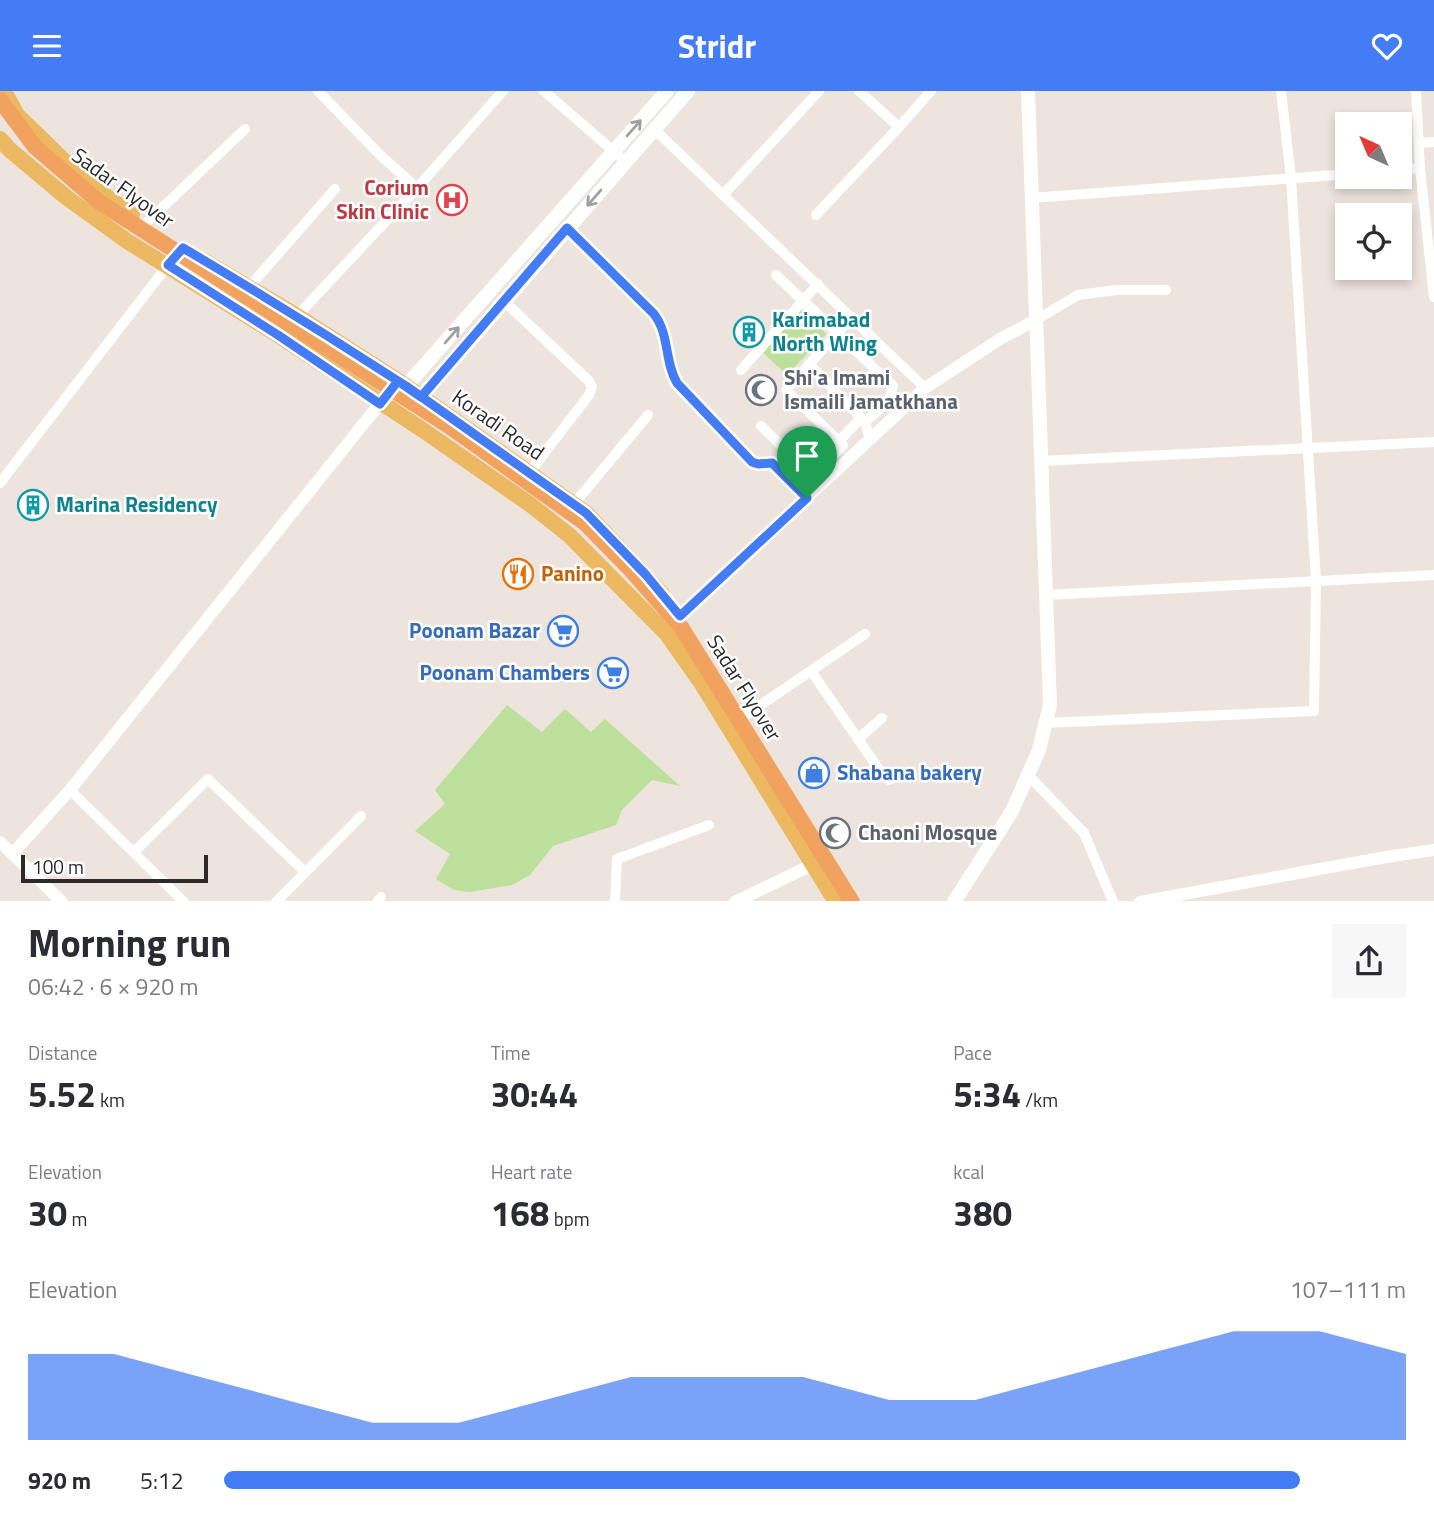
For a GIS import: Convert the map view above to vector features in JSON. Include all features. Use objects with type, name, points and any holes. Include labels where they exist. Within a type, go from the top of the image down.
[{"type":"highway","name":"Sadar Flyover","points":[[0,100],[35,147],[99,202],[449,426],[585,523],[681,627],[852,901]]},
{"type":"highway","name":"Sadar Flyover","points":[[0,119],[27,153],[92,205],[510,475],[576,527],[681,637],[845,901]]},
{"type":"main road","name":"Koradi Road","points":[[4,91],[17,115],[85,181],[145,224],[297,316],[402,384],[586,513],[680,616],[860,901]]},
{"type":"main road","points":[[402,384],[667,91]]},
{"type":"main road","points":[[421,397],[688,91]]},
{"type":"main road","points":[[954,901],[1012,811],[1039,750],[1049,705],[1028,91]]},
{"type":"main road","points":[[3,146],[127,241],[278,335],[531,505],[570,536],[666,633],[702,684],[836,901]]},
{"type":"street","points":[[297,316],[503,91]]},
{"type":"street","points":[[544,91],[626,162]]},
{"type":"street","points":[[723,195],[819,91]]},
{"type":"street","points":[[859,91],[899,127]]},
{"type":"street","points":[[816,215],[931,91]]},
{"type":"street","points":[[1045,723],[1314,711],[1316,581],[1291,179],[1282,91]]},
{"type":"street","points":[[1416,91],[1420,168],[1434,297]]},
{"type":"street","points":[[323,93],[417,188]]},
{"type":"street","points":[[145,224],[245,129]]},
{"type":"street","points":[[654,129],[925,388]]},
{"type":"street","points":[[1419,143],[1434,142]]},
{"type":"street","points":[[1412,169],[1420,168]]},
{"type":"street","points":[[1032,198],[1335,175]]},
{"type":"street","points":[[248,287],[335,189]]},
{"type":"street","points":[[567,228],[662,324],[670,370],[677,383],[752,462],[772,463],[807,498]]},
{"type":"street","points":[[0,484],[183,248]]},
{"type":"street","points":[[761,426],[813,476],[863,420],[889,401],[893,386],[776,275]]},
{"type":"street","points":[[741,370],[818,284]]},
{"type":"street","points":[[680,616],[925,388],[1000,339],[1078,295],[1116,290],[1166,290]]},
{"type":"street","points":[[504,301],[589,381],[592,387],[589,395],[529,473]]},
{"type":"street","points":[[852,317],[786,390],[841,443],[867,442]]},
{"type":"street","points":[[809,364],[863,420],[867,442]]},
{"type":"street","points":[[12,854],[70,790],[380,404],[402,384]]},
{"type":"street","points":[[573,504],[648,415]]},
{"type":"street","points":[[1041,461],[1434,442]]},
{"type":"street","points":[[1046,595],[1434,575]]},
{"type":"street","points":[[743,717],[865,634]]},
{"type":"street","points":[[811,671],[885,778],[889,780],[894,777]]},
{"type":"street","points":[[858,739],[882,718]]},
{"type":"street","points":[[1028,775],[1084,833],[1113,901]]},
{"type":"street","points":[[134,852],[208,779],[305,872]]},
{"type":"street","points":[[70,790],[184,901]]},
{"type":"street","points":[[276,901],[361,816]]},
{"type":"street","points":[[615,901],[617,859],[709,825]]},
{"type":"street","points":[[0,842],[62,901]]},
{"type":"street","points":[[1140,901],[1434,850]]},
{"type":"street","points":[[735,901],[814,865],[831,854]]},
{"type":"green space","points":[[801,308],[826,334],[787,375],[760,350]]},
{"type":"green space","points":[[507,705],[542,732],[565,709],[591,732],[605,719],[680,786],[652,780],[622,810],[616,825],[553,846],[530,875],[512,885],[470,892],[454,890],[436,879],[450,854],[415,831],[445,804],[435,790]]},
{"type":"place","name":"Corium Skin Clinic","points":[[452,200]]},
{"type":"place","name":"Karimabad North Wing","points":[[749,332]]},
{"type":"place","name":"Shi'a Imami Ismaili Jamatkhana","points":[[761,390]]},
{"type":"place","name":"Marina Residency","points":[[33,505]]},
{"type":"place","name":"Panino","points":[[518,574]]},
{"type":"place","name":"Poonam Bazar","points":[[563,631]]},
{"type":"place","name":"Poonam Chambers","points":[[613,673]]},
{"type":"place","name":"Shabana bakery","points":[[814,773]]},
{"type":"place","name":"Chaoni Mosque","points":[[835,833]]},
{"type":"route","points":[[807,498],[680,616],[646,575],[586,513],[406,386],[297,316],[183,248],[168,265],[380,404],[398,381],[421,397],[567,228],[662,324],[670,370],[677,383],[752,462],[772,463],[807,498]]}]
